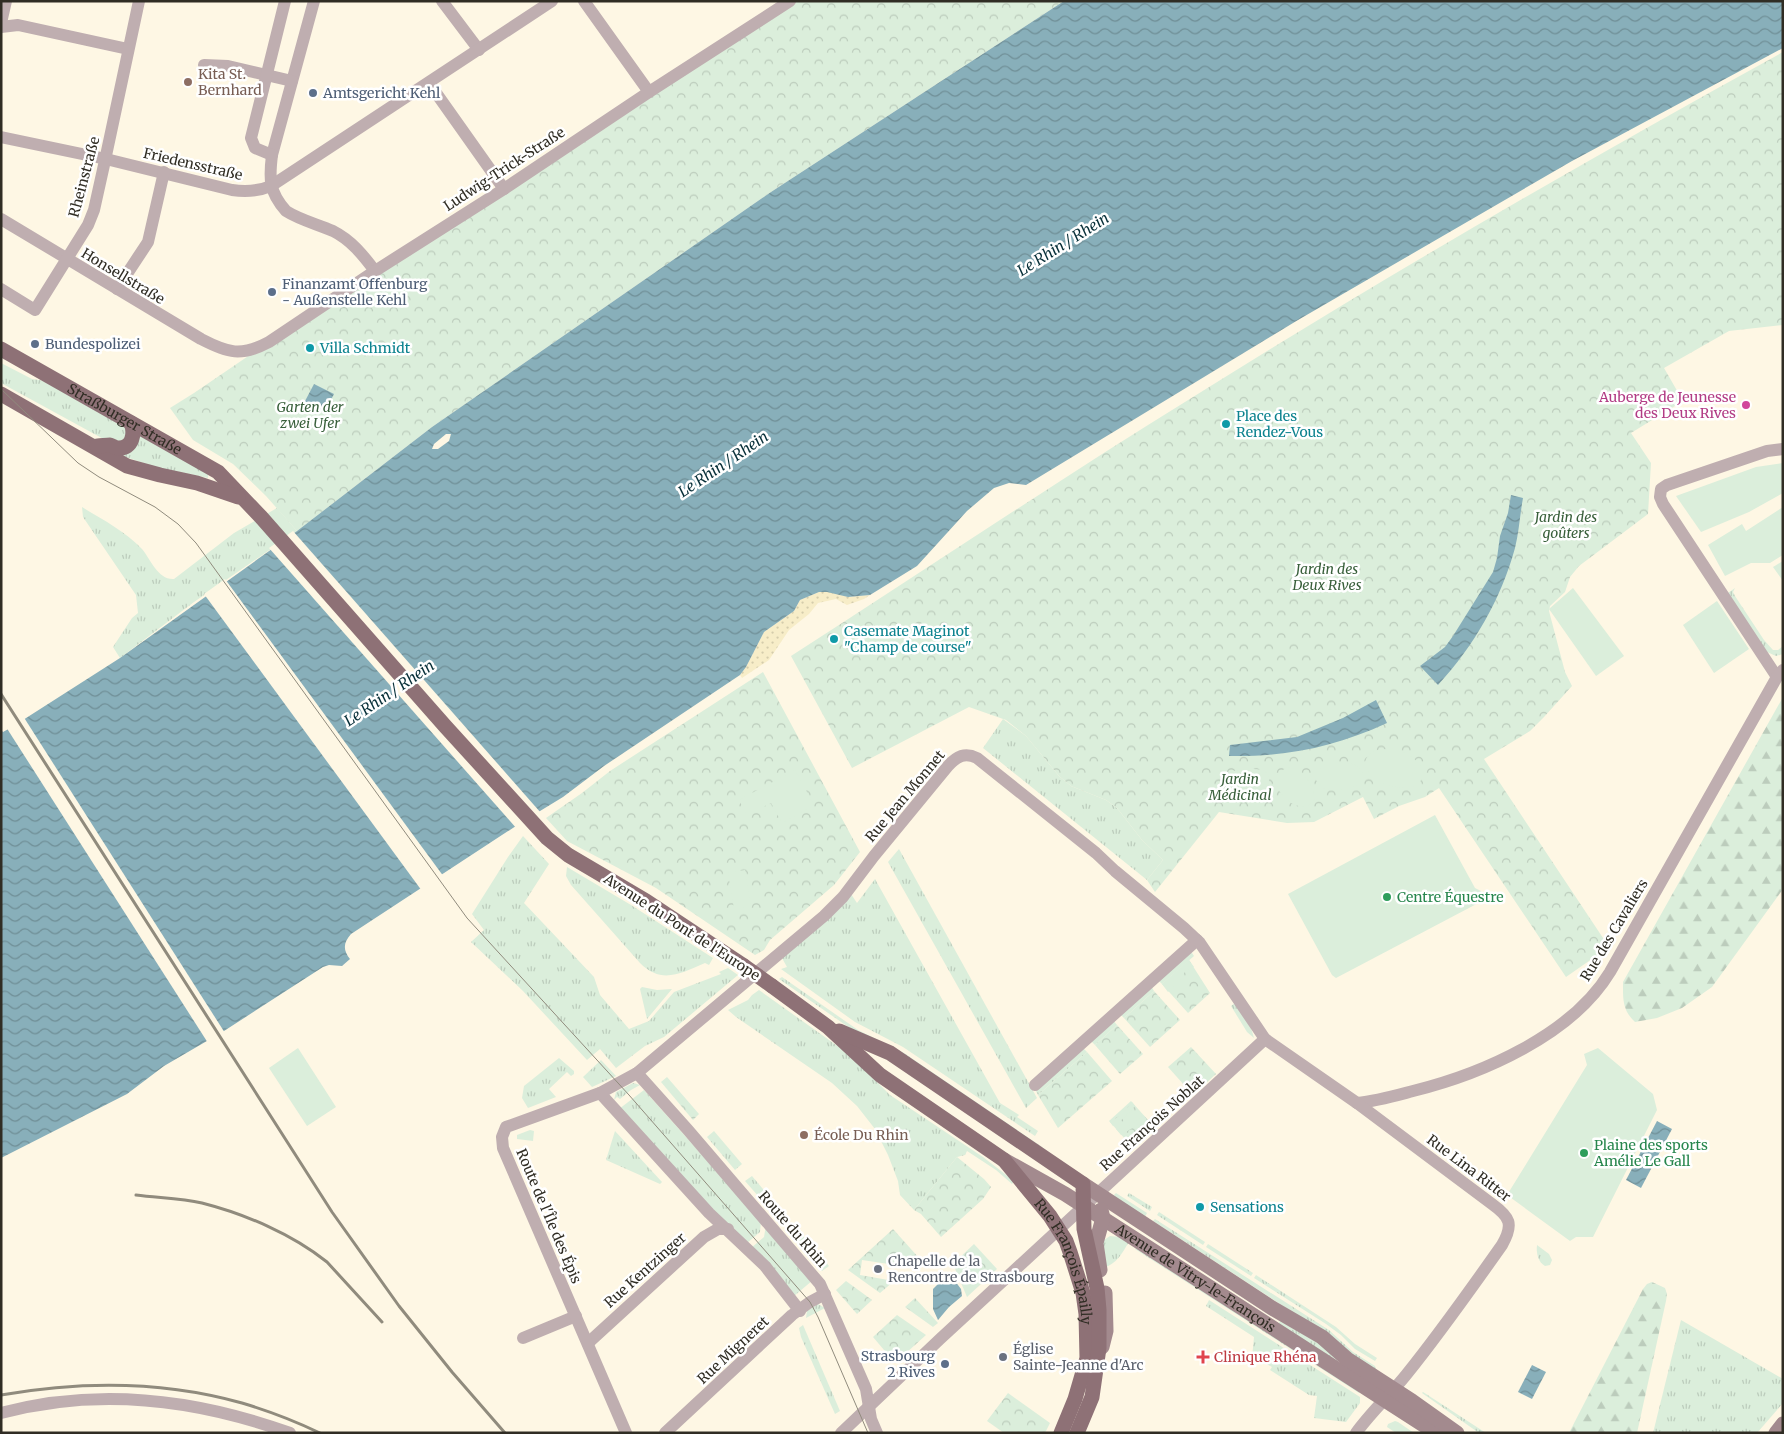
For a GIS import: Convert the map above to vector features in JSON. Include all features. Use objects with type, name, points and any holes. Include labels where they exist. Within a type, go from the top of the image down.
[{"type":"main road","name":"Straßburger Straße","points":[[1,349],[218,472],[261,517],[403,677]]},
{"type":"main road","name":"Straßburger Straße","points":[[1,394],[127,466],[197,482],[242,498]]},
{"type":"main road","points":[[94,446],[111,445],[120,448],[127,445],[133,438],[134,433],[131,423]]},
{"type":"main road","name":"Avenue du Pont de l'Europe","points":[[403,677],[547,838],[568,855],[646,901],[744,966],[828,1027],[880,1075],[1004,1160]]},
{"type":"main road","name":"Avenue du Pont de l'Europe","points":[[828,1027],[890,1053],[1096,1194]]},
{"type":"main road","name":"Avenue de Vitry-le-François","points":[[1004,1160],[1084,1206],[1389,1394],[1457,1433]]},
{"type":"main road","name":"Rue François Épailly","points":[[1004,1160],[1037,1199],[1059,1230],[1070,1252],[1083,1293],[1086,1314],[1087,1358],[1075,1399],[1061,1433]]},
{"type":"main road","name":"Rue François Épailly","points":[[1076,1433],[1092,1397],[1099,1348],[1096,1281],[1084,1229],[1082,1184]]},
{"type":"main road","points":[[1096,1194],[1103,1218],[1096,1243],[1107,1320],[1098,1365]]},
{"type":"main road","name":"Avenue de Vitry-le-François","points":[[1096,1194],[1272,1308],[1322,1337],[1436,1433]]},
{"type":"main road","points":[[1776,1433],[1783,1424]]},
{"type":"street","points":[[1,23],[6,1]]},
{"type":"street","name":"Rheinstraße","points":[[1,289],[35,310],[88,225],[94,210],[106,159],[139,1]]},
{"type":"street","points":[[272,156],[255,148],[251,138],[285,1]]},
{"type":"street","points":[[314,1],[272,156],[269,178],[280,205],[286,211],[335,232],[346,239],[375,271]]},
{"type":"street","points":[[442,1],[479,50]]},
{"type":"street","points":[[271,186],[552,1]]},
{"type":"street","points":[[584,1],[648,92]]},
{"type":"street","name":"Ludwig-Trick-Straße","points":[[232,352],[253,350],[269,342],[375,271],[504,189],[648,92],[790,1]]},
{"type":"street","points":[[1,27],[18,25],[128,49]]},
{"type":"street","points":[[204,65],[228,66],[292,82]]},
{"type":"street","points":[[429,83],[504,189]]},
{"type":"street","name":"Friedensstraße","points":[[1,137],[164,172],[232,190],[253,190],[271,186]]},
{"type":"street","points":[[117,289],[148,242],[164,172]]},
{"type":"street","name":"Honsellstraße","points":[[1,219],[200,339],[232,352]]},
{"type":"street","name":"Rue des Cavaliers","points":[[1357,1103],[1374,1102],[1436,1085],[1474,1072],[1507,1057],[1569,1018],[1603,983],[1780,674],[1662,501],[1660,491],[1663,487],[1767,451],[1783,449]]},
{"type":"street","name":"Rue Jean Monnet","points":[[506,1127],[600,1093],[637,1073],[836,903],[948,766],[959,756],[965,755],[977,758],[1096,853],[1115,872],[1197,940],[1265,1039]]},
{"type":"street","points":[[1034,1085],[1197,940]]},
{"type":"street","name":"Rue Lina Ritter","points":[[1265,1039],[1357,1103],[1502,1212],[1507,1217],[1509,1224],[1508,1235],[1502,1245],[1446,1324],[1389,1394],[1370,1413],[1356,1433]]},
{"type":"street","name":"Rue François Noblat","points":[[849,1430],[869,1405],[1265,1039]]},
{"type":"street","name":"Route du Rhin","points":[[637,1073],[820,1284],[866,1389],[877,1433]]},
{"type":"street","points":[[600,1093],[709,1212],[765,1266],[800,1311]]},
{"type":"street","name":"Route de l'Île des Épis","points":[[506,1127],[502,1136],[503,1148],[626,1433]]},
{"type":"street","name":"Rue Kentzinger","points":[[588,1343],[704,1237],[718,1229],[728,1230]]},
{"type":"street","name":"Rue Migneret","points":[[665,1433],[792,1315],[825,1294]]},
{"type":"street","points":[[523,1338],[576,1316]]},
{"type":"street","points":[[1,1413],[42,1404],[73,1400],[140,1399],[185,1404],[215,1410],[248,1418],[290,1433]]},
{"type":"green space","name":"Garten der zwei Ufer","points":[[789,1],[1064,1],[771,192],[432,427],[297,531],[266,496],[233,464],[193,440],[170,408],[423,237]]},
{"type":"green space","name":"Jardin des Deux Rives","points":[[1783,52],[1783,325],[1729,331],[1664,368],[1683,401],[1631,433],[1651,463],[1648,514],[1579,566],[1570,577],[1565,592],[1550,606],[1549,611],[1565,672],[1572,686],[1530,731],[1484,759],[1609,947],[1566,977],[1439,788],[1425,797],[1399,806],[1374,819],[1363,797],[1314,822],[1287,823],[1219,812],[1155,892],[1147,880],[1163,860],[1142,840],[1117,808],[1106,800],[1071,786],[1059,776],[1026,736],[1006,720],[969,707],[852,768],[791,656],[1092,461],[1338,308],[1559,178]]},
{"type":"green space","points":[[1,363],[32,379],[46,381],[124,425],[126,438],[121,443],[109,442],[1,383]]},
{"type":"green space","points":[[140,435],[208,474],[208,478],[155,467],[123,456]]},
{"type":"green space","points":[[1783,463],[1783,493],[1749,512],[1701,532],[1676,496],[1756,467]]},
{"type":"green space","points":[[82,507],[114,526],[142,549],[159,573],[174,579],[234,533],[277,508],[297,531],[194,602],[120,658],[113,647],[132,618],[138,613],[136,595],[83,517]]},
{"type":"green space","points":[[1783,507],[1783,555],[1770,563],[1751,563],[1725,576],[1708,545],[1742,524],[1746,531]]},
{"type":"green space","points":[[1783,561],[1783,581],[1773,567]]},
{"type":"green space","points":[[1573,588],[1624,656],[1596,676],[1549,609]]},
{"type":"green space","points":[[1735,588],[1733,592],[1735,596],[1764,640],[1773,650],[1778,650],[1783,646],[1783,654],[1776,656],[1767,652],[1728,593]]},
{"type":"green space","points":[[1717,601],[1749,649],[1714,673],[1683,625]]},
{"type":"green space","points":[[763,672],[860,852],[834,885],[770,940],[764,950],[755,955],[656,888],[567,841],[546,818],[610,771]]},
{"type":"green space","points":[[1783,697],[1783,889],[1712,987],[1682,1008],[1657,1018],[1635,1022],[1625,1008],[1623,982]]},
{"type":"green space","points":[[1003,719],[1026,736],[1059,776],[1071,786],[1106,800],[1117,808],[1142,840],[1163,860],[1147,880],[983,748]]},
{"type":"green space","points":[[1381,749],[1407,754],[1418,762],[1424,774],[1419,784],[1408,788],[1396,787],[1374,777],[1367,770],[1365,762],[1369,755]]},
{"type":"green space","points":[[1333,762],[1355,765],[1361,769],[1363,780],[1350,788],[1331,790],[1323,788],[1316,780],[1316,773],[1325,765]]},
{"type":"green space","points":[[1295,767],[1305,777],[1314,794],[1315,798],[1308,805],[1299,806],[1290,802],[1277,786],[1276,777],[1282,770]]},
{"type":"green space","name":"Jardin Médicinal","points":[[1251,769],[1262,770],[1268,775],[1269,782],[1266,790],[1259,797],[1251,801],[1241,802],[1231,799],[1222,788],[1225,778],[1231,772]]},
{"type":"green space","points":[[795,770],[814,805],[782,823],[771,803],[747,815],[739,800]]},
{"type":"green space","name":"Centre Équestre","points":[[1435,815],[1475,888],[1481,891],[1486,899],[1336,978],[1332,975],[1288,894]]},
{"type":"green space","points":[[523,836],[549,864],[524,903],[594,977],[600,995],[629,1029],[649,1021],[674,992],[721,974],[719,972],[728,968],[738,975],[664,1037],[645,1046],[616,1068],[600,1049],[587,1060],[523,991],[471,942],[484,930],[472,914]]},
{"type":"green space","points":[[899,849],[1037,1098],[1026,1108],[888,862]]},
{"type":"green space","points":[[567,867],[631,905],[713,958],[709,965],[705,963],[672,975],[656,974],[648,970],[571,885],[566,876]]},
{"type":"green space","points":[[745,870],[751,906],[734,909],[728,873]]},
{"type":"green space","points":[[875,879],[1000,1103],[1019,1115],[1017,1117],[1038,1131],[1035,1136],[903,1047],[855,1022],[781,969],[787,967],[782,958],[851,894],[857,903]]},
{"type":"green space","points":[[1190,950],[1194,956],[1162,984],[1158,980]]},
{"type":"green space","points":[[1189,960],[1210,993],[1188,1013],[1162,984]]},
{"type":"green space","points":[[1189,960],[1194,967],[1186,970],[1180,980],[1168,992],[1162,984]]},
{"type":"green space","points":[[782,977],[858,1030],[904,1053],[1048,1151],[857,1033],[779,979]]},
{"type":"green space","points":[[1151,986],[1154,991],[1124,1018],[1120,1014]]},
{"type":"green space","points":[[642,987],[657,990],[672,989],[647,1019],[640,989]]},
{"type":"green space","points":[[759,990],[850,1055],[890,1095],[983,1157],[1014,1181],[1012,1184],[996,1170],[967,1151],[965,1155],[957,1157],[914,1210],[900,1195],[898,1181],[888,1155],[875,1129],[857,1106],[832,1083],[728,1010],[748,1000]]},
{"type":"green space","points":[[1154,991],[1180,1020],[1150,1047],[1124,1018]]},
{"type":"green space","points":[[1235,1003],[1251,1028],[1254,1038],[1247,1032],[1231,1006]]},
{"type":"green space","points":[[1113,1020],[1117,1025],[1095,1045],[1091,1041]]},
{"type":"green space","points":[[1117,1025],[1143,1054],[1120,1074],[1095,1045]]},
{"type":"green space","points":[[1191,1047],[1216,1074],[1193,1095],[1168,1067]]},
{"type":"green space","points":[[298,1048],[336,1107],[307,1126],[269,1068]]},
{"type":"green space","points":[[1083,1048],[1087,1052],[1038,1095],[1036,1091]]},
{"type":"green space","name":"Plaine des sports Amélie Le Gall","points":[[1598,1048],[1653,1094],[1657,1110],[1593,1237],[1576,1237],[1570,1241],[1507,1195],[1587,1065],[1584,1054]]},
{"type":"green space","points":[[1087,1052],[1112,1081],[1058,1128],[1038,1095]]},
{"type":"green space","points":[[559,1058],[574,1071],[574,1074],[571,1076],[567,1072],[549,1089],[556,1097],[528,1108],[522,1098],[524,1086]]},
{"type":"green space","points":[[601,1060],[616,1076],[592,1087],[583,1077]]},
{"type":"green space","points":[[667,1077],[699,1114],[693,1120],[661,1082]]},
{"type":"green space","points":[[633,1083],[640,1085],[620,1099],[617,1097],[614,1100],[616,1092]]},
{"type":"green space","points":[[644,1090],[761,1221],[760,1232],[747,1243],[712,1211],[619,1109]]},
{"type":"green space","points":[[1131,1101],[1156,1129],[1134,1149],[1109,1121]]},
{"type":"green space","points":[[1132,1102],[1135,1106],[1113,1126],[1110,1122],[1122,1114]]},
{"type":"green space","points":[[1143,1115],[1147,1119],[1121,1135],[1116,1129],[1133,1124]]},
{"type":"green space","points":[[1149,1121],[1154,1126],[1139,1133],[1129,1144],[1126,1140]]},
{"type":"green space","points":[[530,1130],[534,1131],[533,1141],[517,1139],[517,1135]]},
{"type":"green space","points":[[615,1131],[662,1182],[660,1184],[606,1160]]},
{"type":"green space","points":[[714,1131],[742,1164],[735,1170],[707,1137]]},
{"type":"green space","points":[[957,1157],[991,1187],[983,1199],[941,1237],[921,1214],[914,1210]]},
{"type":"green space","points":[[752,1176],[778,1207],[772,1212],[745,1181]]},
{"type":"green space","points":[[1116,1193],[1147,1213],[1145,1217],[1115,1197]]},
{"type":"green space","points":[[1129,1193],[1152,1207],[1150,1211],[1127,1196]]},
{"type":"green space","points":[[1159,1212],[1205,1242],[1203,1245],[1157,1215]]},
{"type":"green space","points":[[1155,1219],[1329,1330],[1353,1352],[1375,1366],[1376,1369],[1349,1353],[1326,1334],[1153,1221]]},
{"type":"green space","points":[[766,1225],[813,1280],[793,1297],[751,1248],[764,1237]]},
{"type":"green space","points":[[794,1225],[829,1266],[822,1271],[788,1231]]},
{"type":"green space","points":[[893,1229],[919,1258],[909,1267],[862,1260],[860,1275],[894,1281],[880,1293],[848,1270]]},
{"type":"green space","points":[[1110,1236],[1120,1237],[1129,1242],[1116,1261],[1103,1268],[1099,1249],[1104,1240]]},
{"type":"green space","points":[[974,1244],[997,1269],[967,1297],[953,1264]]},
{"type":"green space","points":[[1208,1244],[1253,1273],[1251,1276],[1206,1247]]},
{"type":"green space","points":[[1537,1245],[1549,1254],[1552,1260],[1550,1265],[1545,1266],[1539,1260]]},
{"type":"green space","points":[[1137,1247],[1360,1391],[1359,1393],[1135,1249]]},
{"type":"green space","points":[[1256,1275],[1336,1327],[1355,1344],[1377,1358],[1375,1361],[1355,1349],[1326,1324],[1254,1278]]},
{"type":"green space","points":[[846,1281],[872,1300],[857,1314],[836,1290]]},
{"type":"green space","points":[[1652,1282],[1665,1288],[1667,1294],[1637,1433],[1569,1433],[1643,1289]]},
{"type":"green space","points":[[915,1298],[938,1323],[933,1327],[905,1307]]},
{"type":"green space","points":[[1209,1300],[1360,1397],[1360,1403],[1346,1422],[1314,1418],[1317,1396],[1309,1395],[1270,1370],[1272,1367],[1263,1362],[1261,1364],[1252,1358],[1254,1337],[1206,1306]]},
{"type":"green space","points":[[818,1304],[825,1308],[806,1318],[807,1311]]},
{"type":"green space","points":[[897,1315],[926,1335],[895,1363],[873,1337]]},
{"type":"green space","points":[[1681,1320],[1783,1379],[1783,1403],[1757,1433],[1653,1433]]},
{"type":"green space","points":[[1280,1321],[1327,1348],[1343,1367],[1278,1325]]},
{"type":"green space","points":[[803,1325],[840,1411],[835,1414],[801,1337],[799,1328]]},
{"type":"green space","points":[[1423,1392],[1486,1433],[1479,1433]]},
{"type":"green space","points":[[1008,1393],[1050,1423],[1045,1433],[1004,1433],[987,1421]]},
{"type":"green space","points":[[1395,1421],[1414,1433],[1396,1433],[1387,1427],[1388,1424]]},
{"type":"sand","points":[[819,592],[833,592],[848,597],[870,595],[847,605],[836,599],[818,603],[809,614],[789,630],[769,660],[742,678],[740,675],[764,632],[794,611],[800,600]]},
{"type":"water","name":"Le Rhin / Rhein","points":[[1064,1],[1783,1],[1783,48],[1572,161],[1298,320],[1026,485],[1009,483],[994,488],[967,511],[917,566],[870,595],[848,597],[819,592],[800,600],[794,611],[764,632],[740,675],[604,766],[563,797],[351,934],[346,940],[345,946],[346,953],[350,959],[342,966],[329,965],[323,967],[224,1031],[164,1066],[127,1094],[1,1158],[1,730],[3,732],[12,727],[120,658],[297,531],[432,427],[771,192]]},
{"type":"water","points":[[314,384],[334,394],[324,413],[304,403]]},
{"type":"water","points":[[1511,495],[1523,498],[1518,536],[1509,567],[1485,621],[1463,654],[1438,685],[1420,666],[1445,647],[1493,572]]},
{"type":"water","points":[[1376,700],[1387,723],[1368,731],[1310,749],[1271,755],[1229,756],[1230,745],[1297,737],[1343,718]]},
{"type":"water","points":[[1657,1121],[1672,1129],[1641,1188],[1626,1180]]},
{"type":"water","points":[[949,1273],[961,1289],[962,1296],[938,1320],[933,1309],[933,1289]]},
{"type":"water","points":[[1532,1365],[1546,1372],[1532,1399],[1518,1392]]},
{"type":"pier","points":[[446,434],[451,434],[449,441],[438,449],[432,449],[434,444]]},
{"type":"pier","points":[[293,531],[541,813],[517,829],[269,548]]},
{"type":"pier","points":[[225,579],[444,877],[422,891],[204,594]]},
{"type":"pier","points":[[23,716],[225,1033],[208,1043],[6,727]]},
{"type":"tram line","points":[[1,389],[78,463],[99,477],[155,507],[178,524],[196,543],[467,918],[629,1095],[810,1302],[868,1433]]},
{"type":"railway","points":[[1,694],[332,1212],[399,1306],[452,1372],[505,1433]]},
{"type":"railway","points":[[136,1195],[202,1203],[268,1226],[299,1243],[327,1262],[382,1322]]},
{"type":"railway","points":[[1,1395],[61,1387],[122,1385],[183,1390],[252,1406],[282,1416],[320,1433]]},
{"type":"place","name":"Kita St. Bernhard","points":[[188,82]]},
{"type":"place","name":"Amtsgericht Kehl","points":[[313,93]]},
{"type":"place","name":"Finanzamt Offenburg - Außenstelle Kehl","points":[[272,292]]},
{"type":"place","name":"Bundespolizei","points":[[35,344]]},
{"type":"place","name":"Villa Schmidt","points":[[310,348]]},
{"type":"place","name":"Auberge de Jeunesse des Deux Rives","points":[[1746,405]]},
{"type":"place","name":"Place des Rendez-Vous","points":[[1226,424]]},
{"type":"place","name":"Casemate Maginot \"Champ de course\"","points":[[834,639]]},
{"type":"place","name":"Centre Équestre","points":[[1387,897]]},
{"type":"place","name":"École Du Rhin","points":[[804,1135]]},
{"type":"place","name":"Plaine des sports Amélie Le Gall","points":[[1584,1153]]},
{"type":"place","name":"Sensations","points":[[1200,1207]]},
{"type":"place","name":"Chapelle de la Rencontre de Strasbourg","points":[[878,1269]]},
{"type":"place","name":"Église Sainte-Jeanne d'Arc","points":[[1003,1357]]},
{"type":"place","name":"Clinique Rhéna","points":[[1203,1357]]},
{"type":"place","name":"Strasbourg 2 Rives","points":[[945,1364]]},
{"type":"park label","name":"Jardin des goûters","points":[[1566,526]]}]
